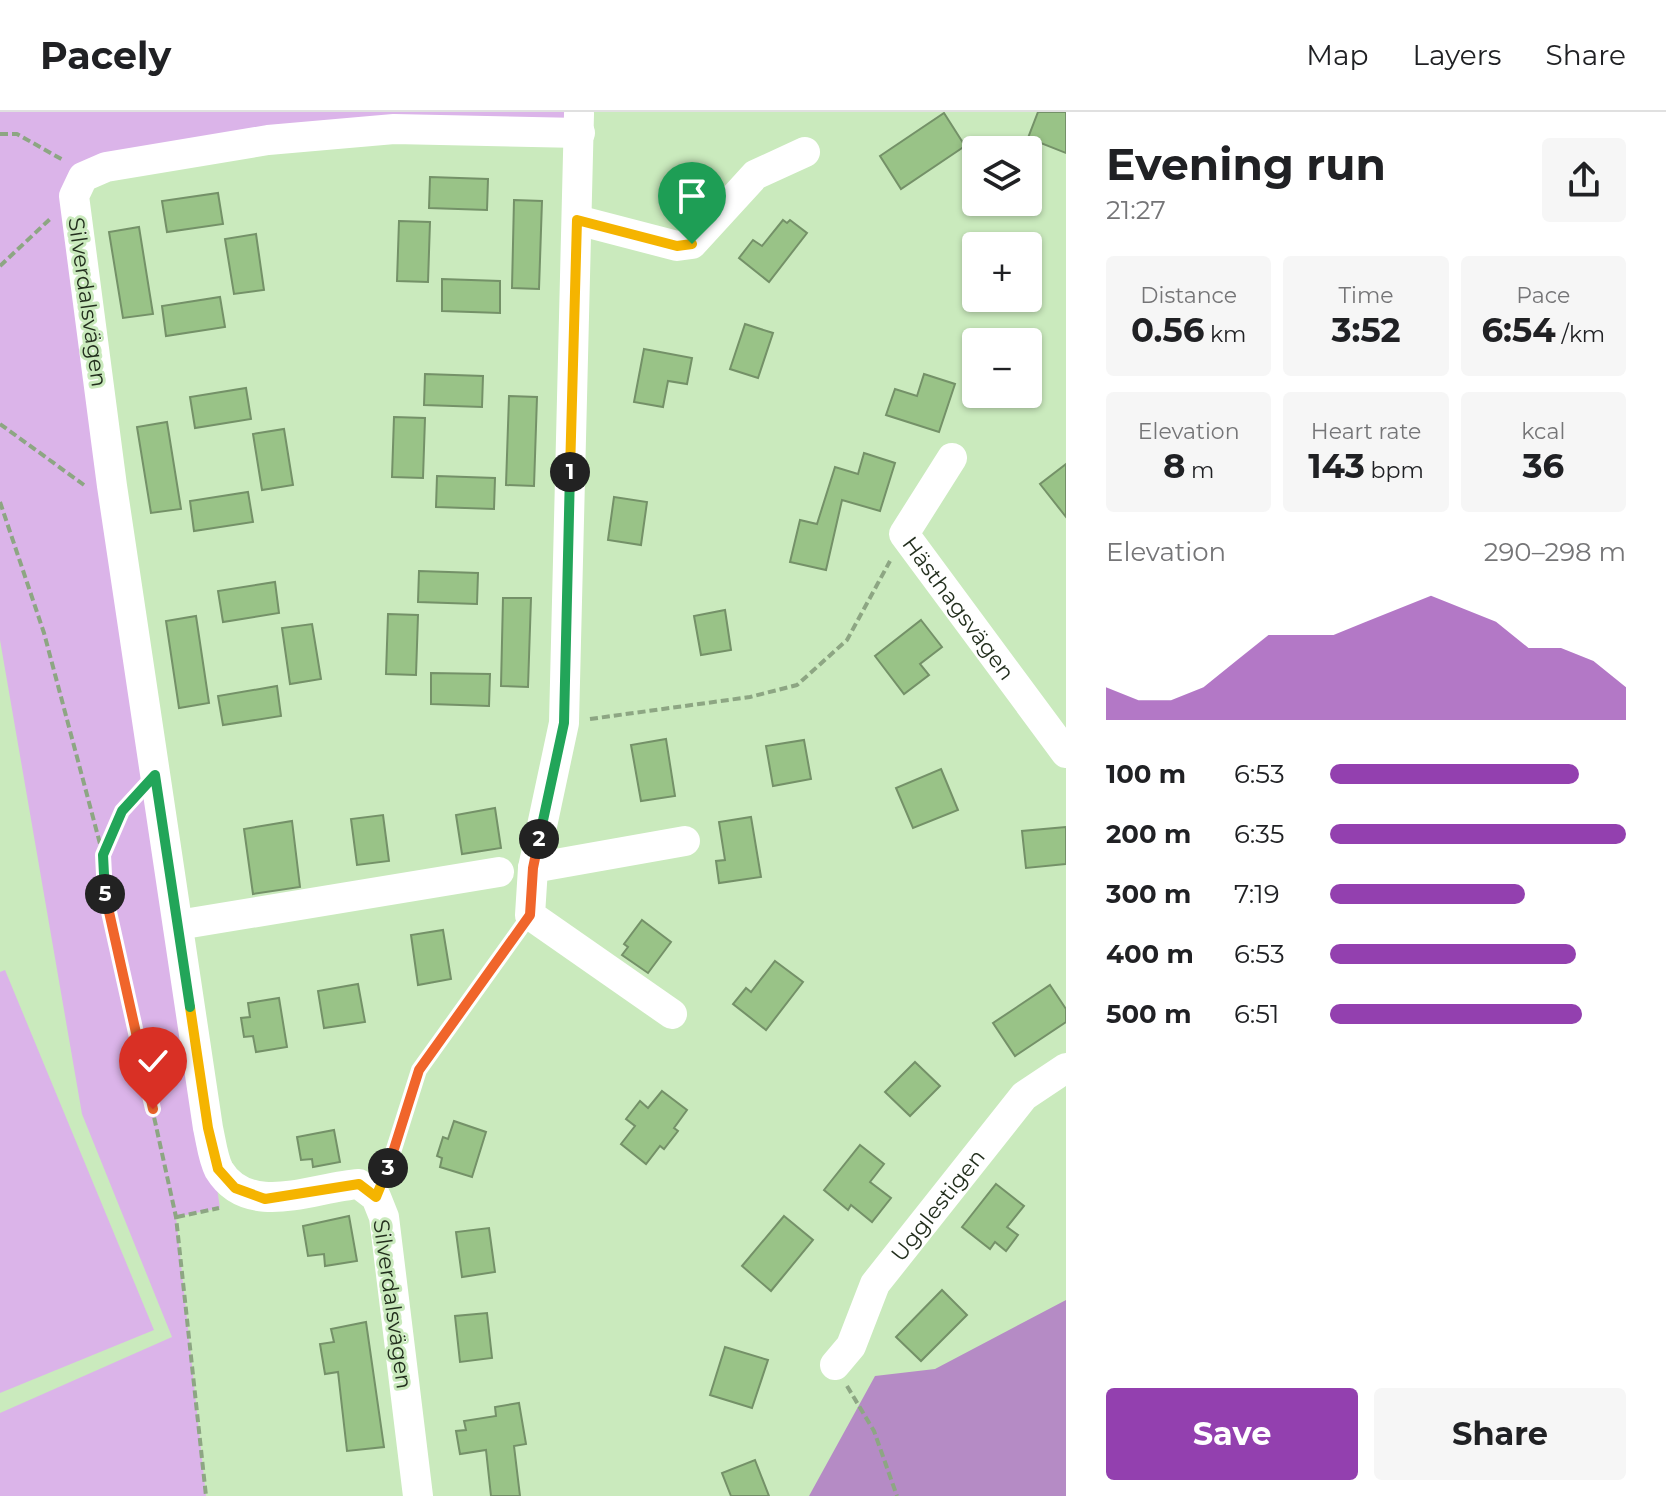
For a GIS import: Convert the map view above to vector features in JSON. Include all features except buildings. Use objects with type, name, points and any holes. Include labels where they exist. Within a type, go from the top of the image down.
[{"type":"street","points":[[78,187],[106,167],[268,140],[394,129],[580,122],[564,723],[533,868],[530,915],[672,1014]]},
{"type":"street","points":[[577,220],[677,246],[692,244],[755,175],[805,152]]},
{"type":"street","name":"Silverdalsvägen","points":[[78,187],[112,486],[208,1128],[218,1169],[235,1188],[265,1199],[359,1184],[376,1197],[384,1217],[418,1496]]},
{"type":"street","name":"Hästhagsvägen","points":[[952,458],[904,534],[1066,753]]},
{"type":"street","points":[[533,868],[685,841]]},
{"type":"street","points":[[178,925],[499,872]]},
{"type":"street","name":"Ugglestigen","points":[[835,1365],[851,1346],[875,1284],[1024,1096],[1066,1068]]},
{"type":"path","points":[[0,134],[17,134],[49,149],[78,187],[0,266]]},
{"type":"path","points":[[0,424],[91,490],[112,486]]},
{"type":"path","points":[[0,502],[44,633],[103,855],[105,894],[176,1217],[206,1496]]},
{"type":"path","points":[[564,723],[750,697],[797,685],[847,640],[904,534]]},
{"type":"path","points":[[103,855],[122,811],[155,775]]},
{"type":"path","points":[[376,1197],[395,1153],[419,1070],[530,915]]},
{"type":"path","points":[[835,1365],[874,1431],[897,1496]]},
{"type":"shaded area","points":[[0,112],[579,112],[580,133],[394,129],[83,177],[178,925],[220,1208],[176,1217],[206,1496],[0,1496],[0,1413],[172,1337],[82,1114],[0,640]]},
{"type":"shaded area","points":[[5,970],[154,1330],[0,1393],[0,972]]},
{"type":"shaded area","points":[[1066,1300],[1066,1496],[809,1496],[875,1376],[935,1369]]},
{"type":"route","points":[[153,1109],[105,894],[103,855],[122,811],[155,775],[208,1128],[218,1169],[235,1188],[265,1199],[359,1184],[376,1197],[395,1153],[419,1070],[530,915],[533,868],[564,723],[577,220],[677,246],[692,244]]}]
